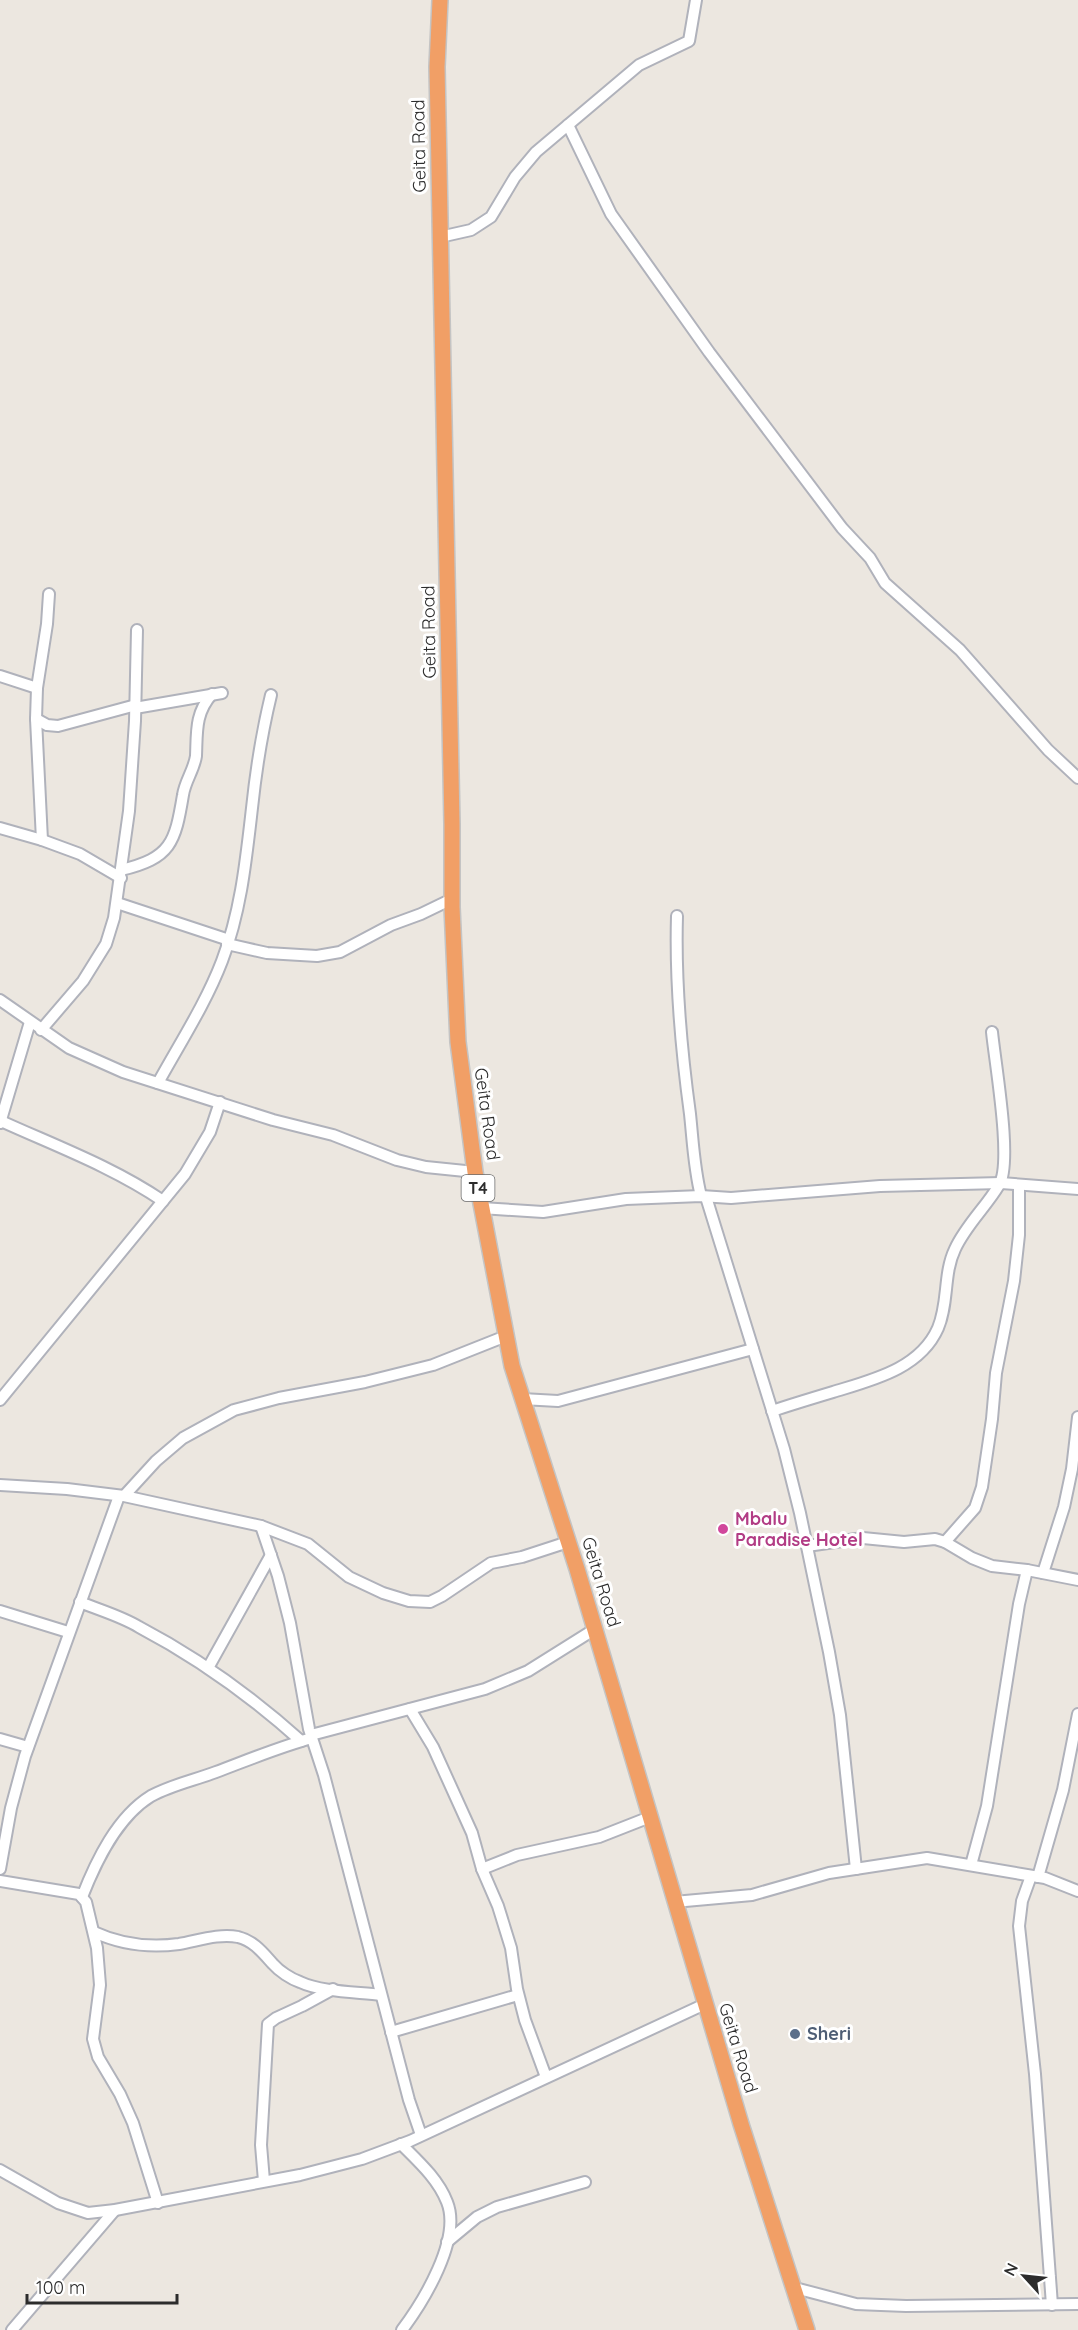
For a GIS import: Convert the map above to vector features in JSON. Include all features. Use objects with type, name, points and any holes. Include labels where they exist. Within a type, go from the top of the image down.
[{"type":"highway","name":"Geita Road","points":[[440,0],[437,67],[452,899],[458,1042],[475,1172],[512,1366],[595,1629],[741,2124],[807,2330]]},
{"type":"street","points":[[440,237],[471,230],[491,217],[522,169],[536,153],[639,65],[689,41],[696,0]]},
{"type":"street","points":[[568,125],[611,214],[689,326],[842,528],[870,558],[885,583],[960,650],[1048,750],[1078,778]]},
{"type":"street","points":[[42,840],[36,719],[37,688],[46,635],[49,594]]},
{"type":"street","points":[[41,1030],[83,981],[106,944],[117,903],[129,812],[136,706],[137,630]]},
{"type":"street","points":[[0,676],[37,688]]},
{"type":"street","points":[[0,828],[80,854],[121,874],[161,855],[168,848],[182,809],[186,784],[194,767],[198,719],[203,705],[217,694],[136,706],[53,727],[36,719]]},
{"type":"street","points":[[158,1083],[211,986],[228,942],[244,882],[262,736],[271,695]]},
{"type":"street","points":[[117,903],[228,942],[267,953],[317,956],[340,952],[391,925],[452,899]]},
{"type":"street","points":[[677,916],[675,970],[695,1166],[753,1349],[798,1502],[830,1652],[840,1715],[856,1869]]},
{"type":"street","points":[[0,1000],[69,1048],[123,1072],[273,1120],[333,1135],[397,1160],[426,1167],[475,1172]]},
{"type":"street","points":[[30,1022],[0,1122],[101,1166],[164,1201]]},
{"type":"street","points":[[772,1411],[878,1378],[909,1363],[929,1345],[939,1326],[945,1300],[946,1273],[955,1248],[976,1214],[1001,1183],[1004,1130],[992,1032]]},
{"type":"street","points":[[0,1399],[164,1201],[198,1155],[210,1132],[220,1102]]},
{"type":"street","points":[[481,1208],[543,1212],[626,1199],[731,1198],[880,1185],[1001,1183],[1078,1189]]},
{"type":"street","points":[[945,1542],[975,1508],[982,1487],[996,1373],[1014,1281],[1019,1235],[1019,1185]]},
{"type":"street","points":[[0,1869],[11,1808],[28,1747],[68,1632],[121,1496],[183,1438],[234,1410],[433,1365],[506,1336]]},
{"type":"street","points":[[522,1399],[558,1401],[753,1349]]},
{"type":"street","points":[[1043,1573],[1064,1507],[1072,1469],[1078,1417]]},
{"type":"street","points":[[0,1485],[67,1489],[121,1496],[261,1526],[308,1544],[348,1577],[383,1593],[409,1601],[430,1602],[491,1563],[522,1557],[568,1542]]},
{"type":"street","points":[[261,1526],[290,1623],[308,1738],[409,2100],[421,2135]]},
{"type":"street","points":[[807,1546],[863,1538],[904,1542],[935,1539],[992,1566],[1028,1570],[1078,1580]]},
{"type":"street","points":[[208,1668],[271,1555]]},
{"type":"street","points":[[971,1865],[987,1806],[1018,1604],[1028,1570]]},
{"type":"street","points":[[80,1602],[137,1625],[208,1668],[308,1738]]},
{"type":"street","points":[[0,1611],[68,1632]]},
{"type":"street","points":[[82,1898],[95,1867],[119,1827],[133,1810],[152,1796],[308,1738],[485,1689],[528,1671],[595,1629]]},
{"type":"street","points":[[410,1709],[433,1748],[472,1833],[482,1869],[498,1906],[511,1948],[518,1995],[546,2077]]},
{"type":"street","points":[[1052,2306],[1035,2074],[1019,1926],[1022,1901],[1035,1876],[1063,1791],[1078,1714]]},
{"type":"street","points":[[0,1739],[28,1747]]},
{"type":"street","points":[[482,1869],[517,1855],[599,1837],[650,1817]]},
{"type":"street","points":[[674,1902],[752,1895],[829,1873],[927,1858],[1035,1876],[1078,1891]]},
{"type":"street","points":[[0,1881],[79,1894],[86,1902],[94,1932],[100,1985],[93,2039],[98,2057],[120,2094],[133,2123],[158,2203]]},
{"type":"street","points":[[94,1932],[129,1944],[152,1947],[212,1937],[237,1936],[264,1952],[274,1966],[299,1982],[381,1995]]},
{"type":"street","points":[[264,2181],[261,2145],[268,2024],[333,1989]]},
{"type":"street","points":[[391,2032],[518,1995]]},
{"type":"street","points":[[0,2170],[58,2203],[88,2212],[115,2211],[300,2175],[363,2159],[401,2144],[705,2004]]},
{"type":"street","points":[[401,2144],[431,2175],[448,2204],[450,2230],[442,2258],[415,2313],[402,2330]]},
{"type":"street","points":[[447,2242],[477,2217],[497,2207],[585,2182]]},
{"type":"street","points":[[12,2330],[115,2211]]},
{"type":"street","points":[[795,2288],[856,2304],[906,2306],[1078,2304]]},
{"type":"place","name":"Mbalu Paradise Hotel","points":[[723,1529]]},
{"type":"place","name":"Sheri","points":[[795,2034]]}]
